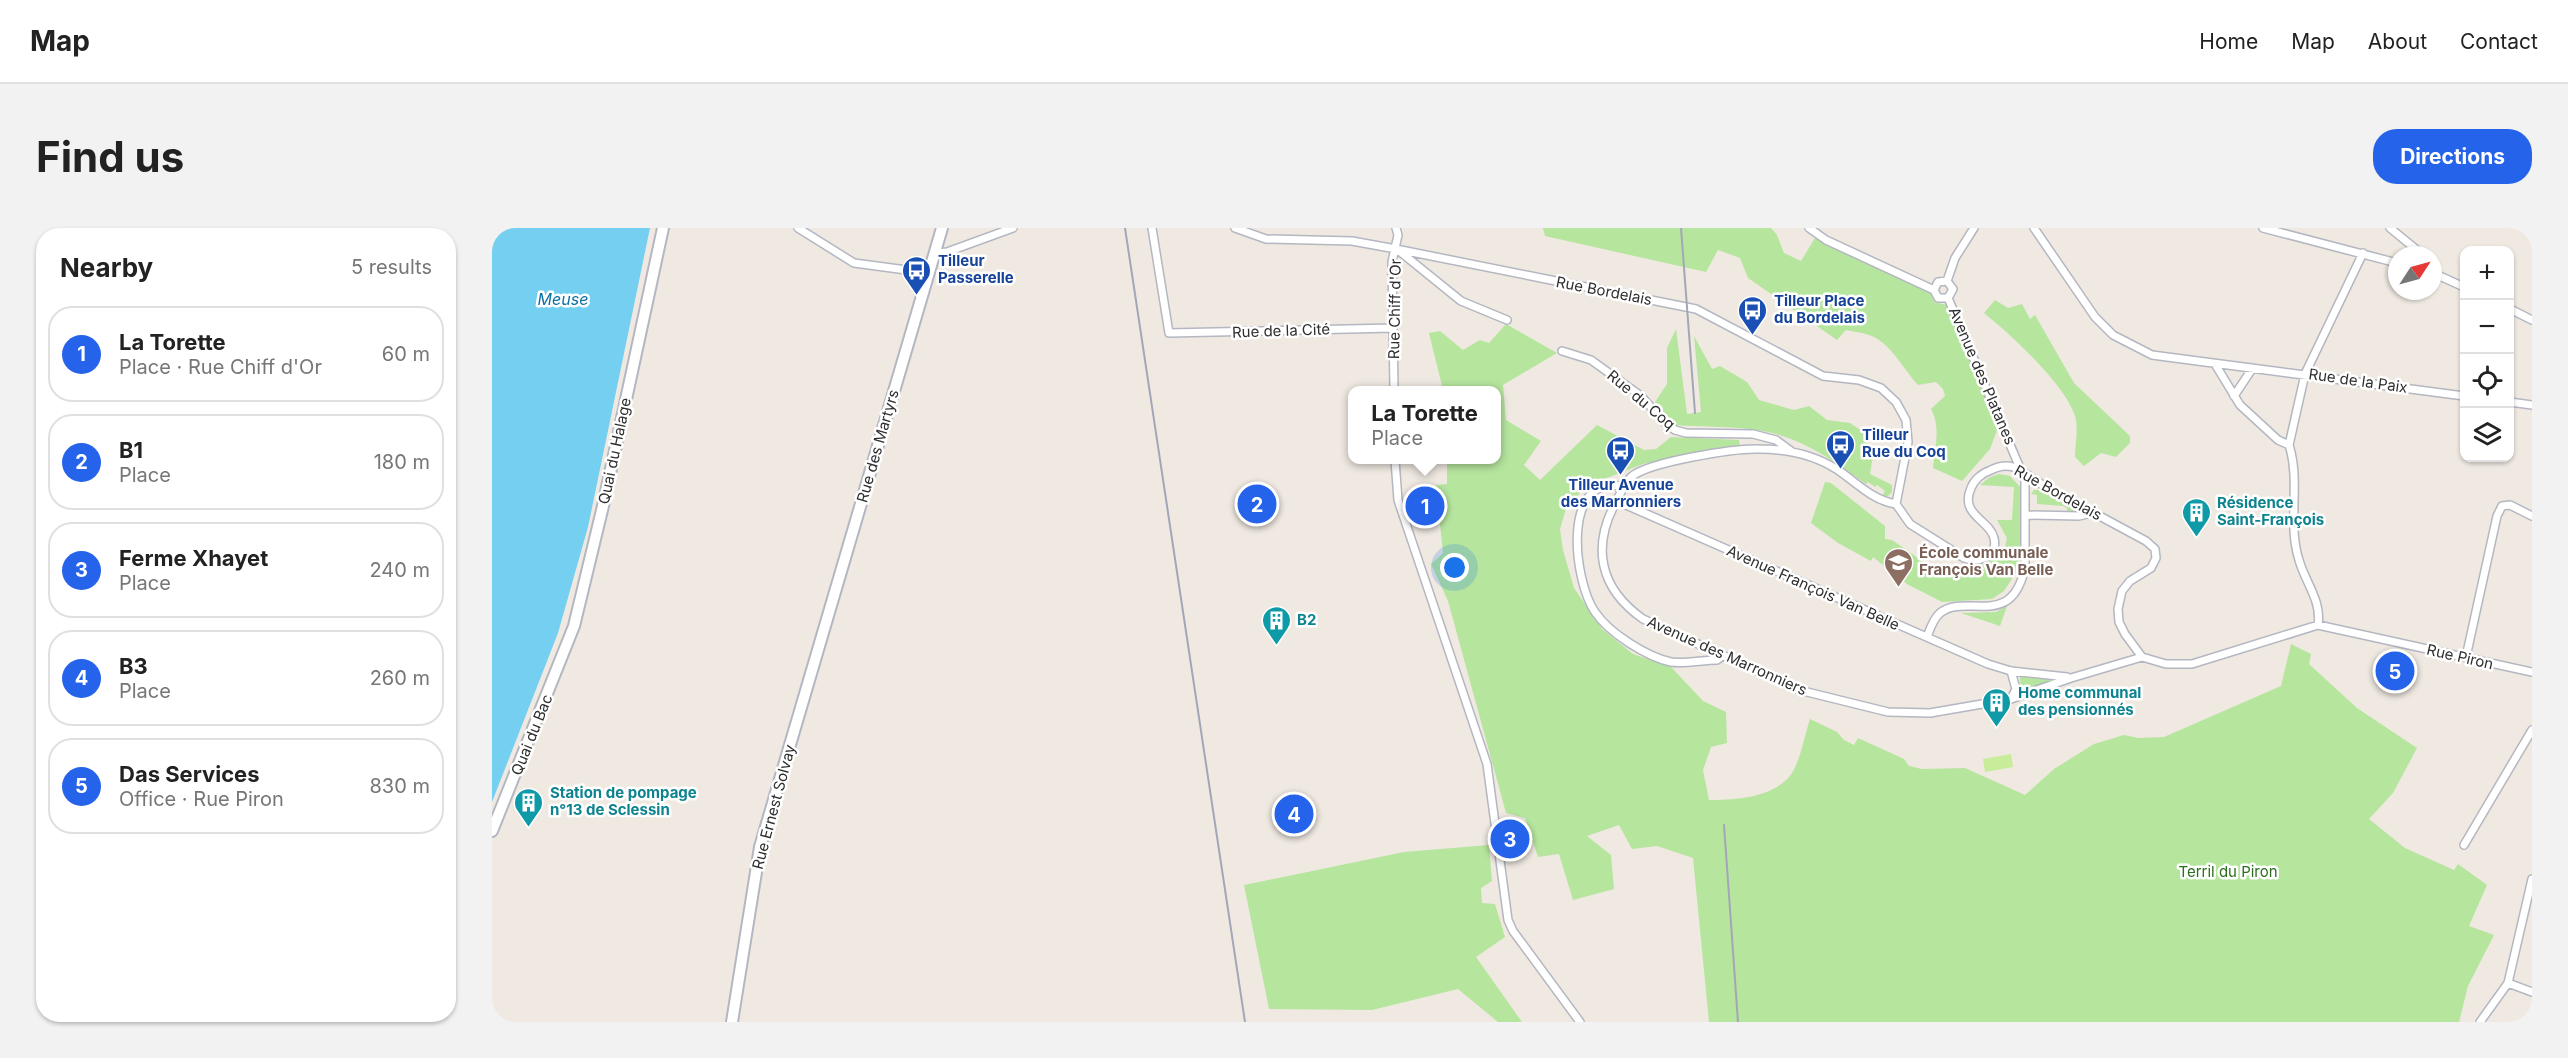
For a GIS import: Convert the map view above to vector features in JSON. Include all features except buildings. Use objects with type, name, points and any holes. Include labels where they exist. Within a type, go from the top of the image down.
[{"type":"street","name":"Quai du Halage","points":[[557,672],[586,580],[663,228]]},
{"type":"street","points":[[798,228],[854,263],[929,273]]},
{"type":"street","name":"Rue des Martyrs","points":[[814,665],[942,228]]},
{"type":"street","points":[[936,253],[947,252],[1013,228]]},
{"type":"street","name":"Rue de la Cité","points":[[1152,228],[1169,333],[1393,328]]},
{"type":"street","name":"Rue Bordelais","points":[[1235,228],[1266,239],[1352,241],[1696,309],[1823,376],[1860,380],[1881,388],[1896,402],[1906,420],[1908,441],[1896,504],[1910,524],[1964,558],[1973,562],[1982,560],[1993,549],[1994,539],[1971,509],[1968,494],[1973,483],[1985,472],[1996,467],[2010,466],[2022,470],[2038,483],[2146,541],[2155,549],[2156,558],[2151,568],[2130,581],[2122,591],[2118,609],[2119,622],[2142,657]]},
{"type":"street","name":"Rue Chiff d'Or","points":[[1394,386],[1392,262],[1398,235],[1396,228]]},
{"type":"street","points":[[1809,228],[1826,240],[1934,290],[1938,298],[1948,298],[1953,289],[1947,281]]},
{"type":"street","points":[[1947,281],[1955,258],[1974,228]]},
{"type":"street","name":"Rue de la Paix","points":[[2034,228],[2095,317],[2113,335],[2152,356],[2460,395]]},
{"type":"street","points":[[2263,228],[2388,260]]},
{"type":"street","points":[[2390,228],[2412,246]]},
{"type":"street","points":[[1396,249],[1461,301],[1507,320]]},
{"type":"street","points":[[2142,657],[2166,664],[2192,664],[2318,625],[2319,608],[2298,558],[2292,456],[2289,445],[2305,374],[2363,252]]},
{"type":"street","points":[[2442,276],[2460,285]]},
{"type":"street","points":[[1934,290],[1938,282],[1947,281]]},
{"type":"street","name":"Avenue des Platanes","points":[[1927,637],[1934,620],[1942,612],[1952,607],[1992,607],[2001,604],[2014,592],[2023,578],[2025,567],[2025,480],[1948,298]]},
{"type":"street","points":[[2514,311],[2532,320]]},
{"type":"street","name":"Rue du Coq","points":[[1562,351],[1591,360],[1641,396],[1666,424],[1675,430],[1686,433],[1753,434],[1776,440],[1792,451]]},
{"type":"street","points":[[2215,364],[2240,405],[2273,435],[2289,445]]},
{"type":"street","points":[[2234,396],[2252,369]]},
{"type":"street","points":[[2514,403],[2532,405]]},
{"type":"street","name":"Avenue des Marronniers","points":[[1896,504],[1874,497],[1824,462],[1792,451],[1757,448],[1647,468],[1631,477],[1605,522],[1602,547],[1604,572],[1617,595],[1643,620],[1798,690],[1887,712],[1930,713],[2012,699],[2071,678],[2142,657]]},
{"type":"street","points":[[1395,464],[1398,500],[1487,764],[1508,920],[1513,931],[1580,1022]]},
{"type":"street","points":[[1624,486],[1611,484],[1601,486],[1592,492],[1582,507],[1577,545],[1578,571],[1584,591],[1595,613],[1626,642],[1671,662],[1717,660],[1722,656]]},
{"type":"street","name":"Avenue François Van Belle","points":[[1617,501],[1988,664],[2011,671],[2071,678]]},
{"type":"street","points":[[2466,657],[2497,516],[2502,506],[2510,505],[2532,516]]},
{"type":"street","points":[[2026,515],[2079,516],[2087,514],[2089,510]]},
{"type":"street","name":"Rue Piron","points":[[2318,625],[2532,672]]},
{"type":"street","name":"Rue Ernest Solvay","points":[[732,1022],[760,847],[814,665]]},
{"type":"street","points":[[2011,671],[2016,689],[2012,699]]},
{"type":"street","name":"Quai du Bac","points":[[492,831],[557,672]]},
{"type":"street","points":[[2464,845],[2532,730]]},
{"type":"street","points":[[2480,1022],[2508,983],[2532,879]]},
{"type":"street","points":[[2508,983],[2532,992]]},
{"type":"green space","points":[[1543,228],[1771,228],[1777,235],[1784,253],[1801,261],[1815,238],[1929,291],[1934,302],[1947,305],[1962,336],[1998,428],[1990,449],[1962,481],[1933,468],[1937,430],[1931,409],[1945,396],[1943,389],[1936,382],[1918,385],[1893,353],[1874,337],[1846,330],[1837,340],[1748,278],[1740,258],[1718,250],[1706,272],[1545,236]]},
{"type":"green space","points":[[1995,300],[2008,308],[2022,304],[2030,319],[2035,315],[2074,383],[2130,436],[2130,443],[2116,457],[2101,453],[2084,466],[2075,457],[2077,424],[2071,407],[2051,377],[1984,313]]},
{"type":"green space","name":"Terril du Piron","points":[[1506,324],[1557,353],[1503,385],[1506,420],[1541,441],[1524,465],[1540,480],[1597,425],[1644,450],[1656,449],[1671,437],[1739,440],[1740,446],[1643,464],[1586,486],[1566,509],[1560,529],[1563,550],[1574,588],[1602,629],[1633,654],[1671,667],[1703,701],[1726,712],[1727,743],[1711,747],[1703,770],[1709,800],[1754,796],[1776,788],[1785,781],[1797,762],[1810,719],[1837,732],[1844,740],[1854,745],[1858,738],[1904,759],[1909,766],[1922,769],[1965,768],[2025,795],[2054,769],[2094,744],[2124,735],[2138,738],[2164,737],[2281,686],[2291,644],[2311,654],[2309,664],[2357,708],[2417,748],[2393,793],[2369,819],[2405,848],[2454,870],[2458,864],[2487,885],[2469,926],[2494,935],[2468,986],[2459,1022],[1709,1022],[1693,858],[1657,846],[1632,849],[1619,825],[1587,836],[1611,855],[1614,889],[1573,900],[1559,854],[1538,857],[1525,818],[1506,813],[1448,601],[1431,564],[1443,553],[1436,485],[1447,484],[1447,464],[1501,464],[1501,386],[1442,386],[1429,333],[1440,331],[1463,350],[1480,340],[1489,343]]},
{"type":"green space","points":[[1676,329],[1687,414],[1701,412],[1694,336],[1712,369],[1720,366],[1747,382],[1759,400],[1794,410],[1809,406],[1827,420],[1850,423],[1865,433],[1873,456],[1870,474],[1892,485],[1892,492],[1888,496],[1882,496],[1885,491],[1877,485],[1875,487],[1868,482],[1866,484],[1817,451],[1777,434],[1742,428],[1675,425],[1655,402],[1667,384],[1667,348]]},
{"type":"green space","points":[[1999,474],[2010,476],[2022,489],[2019,568],[2004,591],[1992,599],[1942,602],[1907,584],[1873,557],[1871,561],[1838,543],[1811,523],[1825,482],[1831,483],[1885,526],[1885,539],[1892,540],[1928,565],[1959,579],[1968,566],[1988,563],[2005,547],[2007,538],[1997,520],[2012,520],[2014,487],[1980,485],[1990,477]]},
{"type":"green space","points":[[2034,490],[2039,490],[2074,508],[2075,511],[2067,513],[2067,508],[2063,506],[2037,504],[2037,495],[2031,494]]},
{"type":"green space","points":[[2007,606],[2000,626],[1961,613],[1996,612]]},
{"type":"green space","points":[[2020,677],[2052,679],[2053,682],[2021,692]]},
{"type":"green space","points":[[2011,754],[2013,767],[1985,772],[1983,759]]},
{"type":"green space","points":[[1489,845],[1492,881],[1481,888],[1482,903],[1495,904],[1505,937],[1476,957],[1522,1022],[1498,1022],[1458,989],[1372,1010],[1269,1009],[1244,885],[1404,852]]},
{"type":"water","name":"Meuse","points":[[492,228],[650,228],[588,527],[558,633],[492,802]]},
{"type":"railway","points":[[1125,228],[1245,1022]]},
{"type":"railway","points":[[1681,228],[1695,413]]},
{"type":"railway","points":[[1724,825],[1738,1022]]},
{"type":"place","name":"Tilleur Passerelle","points":[[917,296]]},
{"type":"place","name":"Tilleur Place du Bordelais","points":[[1753,336]]},
{"type":"place","name":"Tilleur Rue du Coq","points":[[1841,470]]},
{"type":"place","name":"Tilleur Avenue des Marronniers","points":[[1621,476]]},
{"type":"place","name":"B1","points":[[1257,504]]},
{"type":"place","name":"La Torette","points":[[1425,506]]},
{"type":"place","name":"Résidence Saint-François","points":[[2196,538]]},
{"type":"place","name":"École communale François Van Belle","points":[[1898,588]]},
{"type":"place","name":"B2","points":[[1276,646]]},
{"type":"place","name":"Das Services","points":[[2395,671]]},
{"type":"place","name":"Home communal des pensionnés","points":[[1997,728]]},
{"type":"place","name":"B3","points":[[1294,814]]},
{"type":"place","name":"Station de pompage n°13 de Sclessin","points":[[529,828]]},
{"type":"place","name":"Ferme Xhayet","points":[[1510,839]]}]
